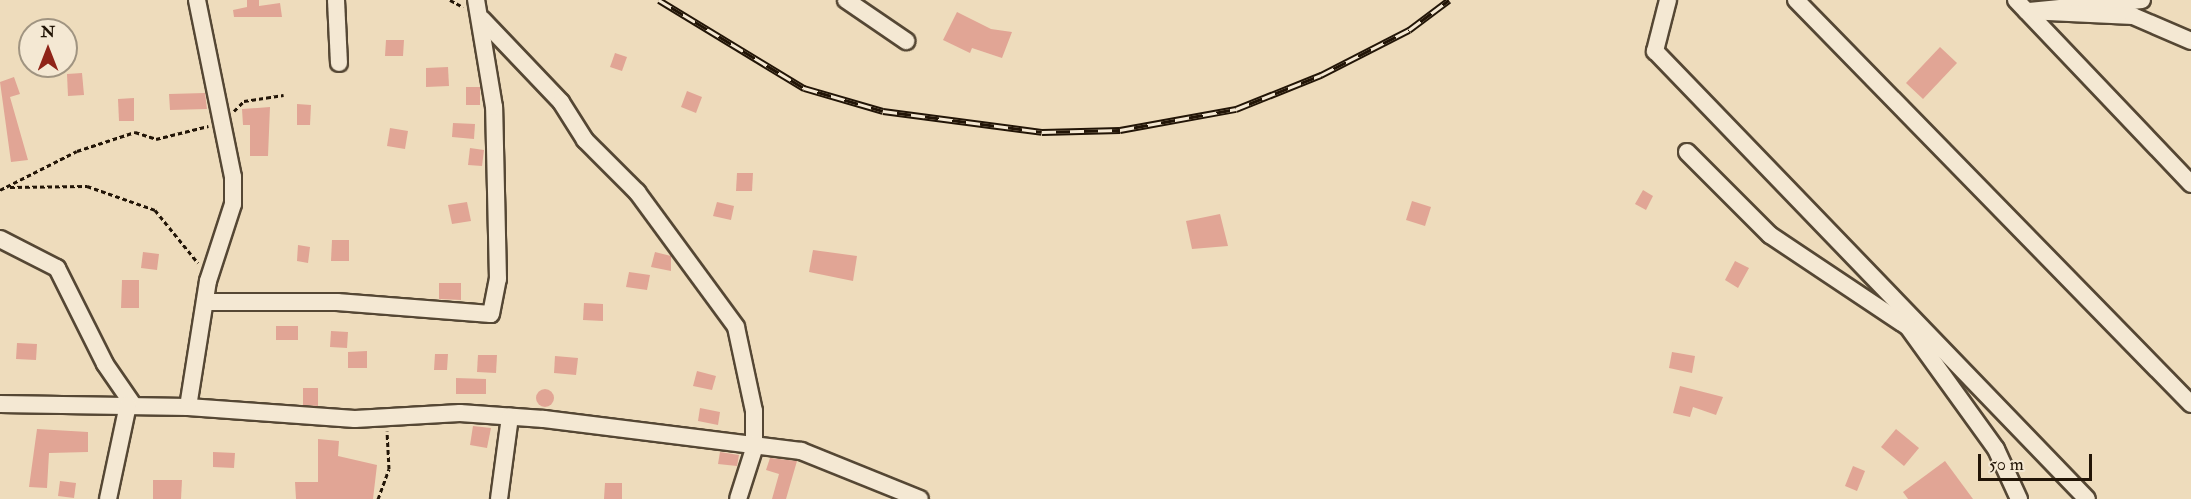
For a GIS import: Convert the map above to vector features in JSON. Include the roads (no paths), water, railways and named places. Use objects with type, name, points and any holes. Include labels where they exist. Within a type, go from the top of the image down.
[{"type":"street","points":[[188,407],[208,280],[233,204],[233,177],[220,123],[197,0]]},
{"type":"street","points":[[336,0],[339,63]]},
{"type":"street","points":[[205,302],[337,302],[491,314],[498,279],[494,106],[482,19],[476,0]]},
{"type":"street","points":[[846,0],[906,41]]},
{"type":"street","points":[[1668,0],[1655,51],[2087,499]]},
{"type":"street","points":[[1796,0],[2191,404]]},
{"type":"street","points":[[2021,6],[2142,0]]},
{"type":"street","points":[[2021,6],[2133,16],[2191,41]]},
{"type":"street","points":[[2021,6],[2191,184]]},
{"type":"street","points":[[482,19],[561,102],[585,140],[637,192],[736,327],[754,411],[754,449],[738,499]]},
{"type":"street","points":[[1687,152],[1770,235],[1908,327],[1996,449],[2019,499]]},
{"type":"street","points":[[0,239],[57,268],[100,354],[131,405],[108,499]]},
{"type":"street","points":[[0,404],[188,407],[355,419],[460,413],[510,417],[754,449],[801,451],[920,499]]},
{"type":"street","points":[[499,499],[510,417]]},
{"type":"railway","points":[[659,0],[804,88],[883,111],[1042,132],[1120,130],[1236,109],[1321,75],[1409,30],[1449,0]]}]
